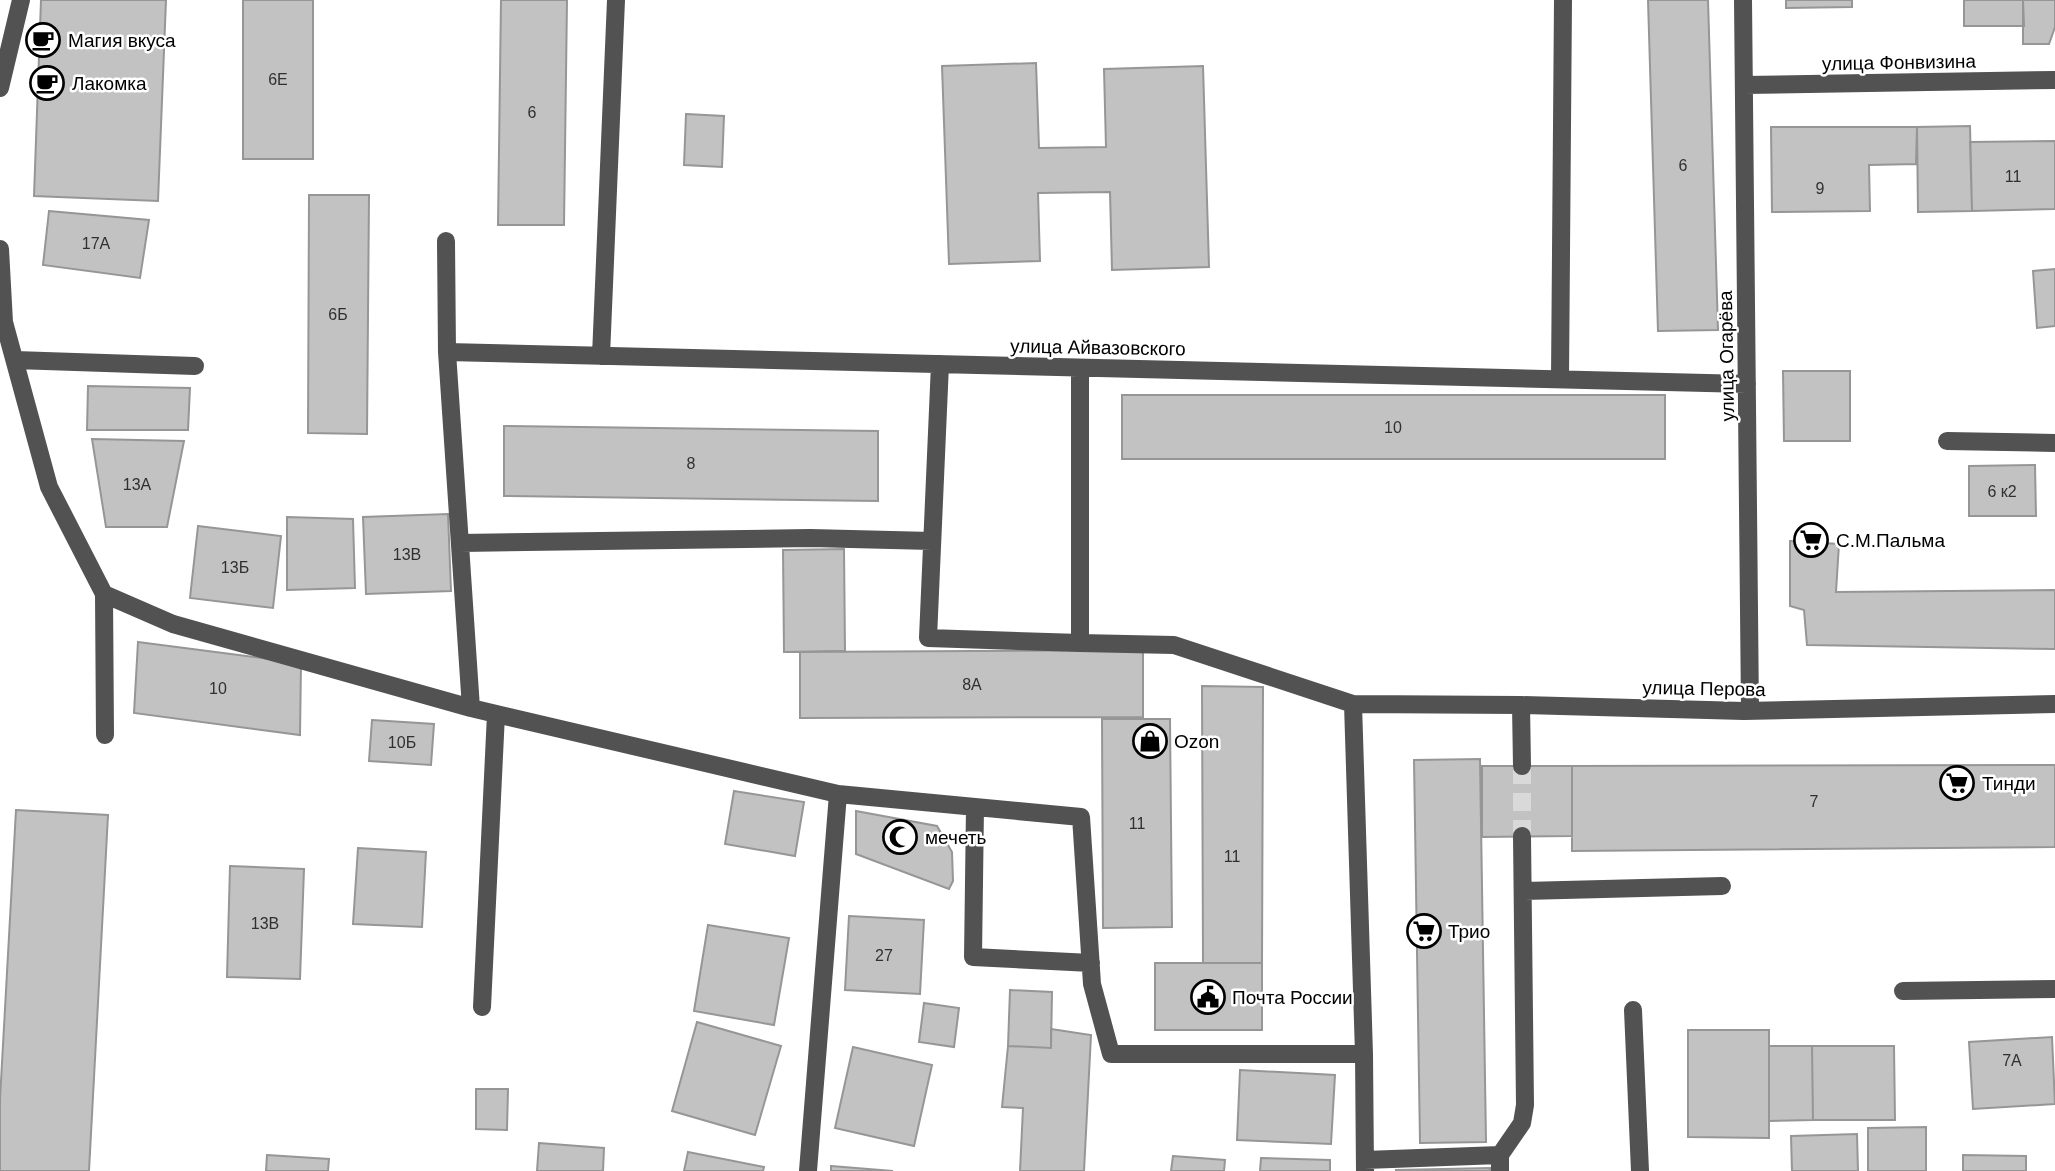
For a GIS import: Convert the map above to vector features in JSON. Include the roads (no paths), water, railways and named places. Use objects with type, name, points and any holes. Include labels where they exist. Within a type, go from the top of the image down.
[{"type":"street","points":[[0,88],[21,0]]},
{"type":"street","points":[[601,356],[616,0]]},
{"type":"street","points":[[1560,379],[1563,0]]},
{"type":"street","name":"улица Огарёва","points":[[1743,0],[1750,711]]},
{"type":"street","name":"улица Фонвизина","points":[[1744,85],[2055,80]]},
{"type":"street","points":[[446,241],[447,352],[471,708]]},
{"type":"street","points":[[0,248],[5,322],[49,487],[104,594],[105,735]]},
{"type":"street","name":"улица Айвазовского","points":[[447,352],[1747,384]]},
{"type":"street","points":[[15,360],[195,366]]},
{"type":"street","points":[[460,543],[810,538],[932,541],[940,364]]},
{"type":"street","points":[[1080,368],[1080,643]]},
{"type":"street","points":[[1947,441],[2055,443]]},
{"type":"street","name":"улица Перова","points":[[932,541],[928,638],[1174,645],[1353,704],[1750,711],[2055,704]]},
{"type":"street","points":[[104,594],[173,624],[471,708],[838,793],[1081,817],[1092,984],[1111,1054],[1364,1055]]},
{"type":"street","points":[[1353,704],[1365,1166],[1500,1163],[1522,1123],[1525,1105],[1522,836]]},
{"type":"street","points":[[1521,705],[1522,766]]},
{"type":"street","points":[[482,1007],[496,714]]},
{"type":"street","points":[[808,1171],[838,793]]},
{"type":"street","points":[[975,807],[973,957],[1091,963]]},
{"type":"street","points":[[1524,891],[1722,886]]},
{"type":"street","points":[[1903,991],[2055,989]]},
{"type":"street","points":[[1633,1010],[1640,1171]]},
{"type":"tunnel","points":[[1522,766],[1522,836]]},
{"type":"place","name":"Магия вкуса","points":[[43,40]]},
{"type":"place","name":"Лакомка","points":[[47,83]]},
{"type":"place","name":"С.М.Пальма","points":[[1811,540]]},
{"type":"place","name":"Ozon","points":[[1150,741]]},
{"type":"place","name":"Тинди","points":[[1957,783]]},
{"type":"place","name":"мечеть","points":[[900,837]]},
{"type":"place","name":"Трио","points":[[1424,931]]},
{"type":"place","name":"Почта России","points":[[1208,997]]}]
